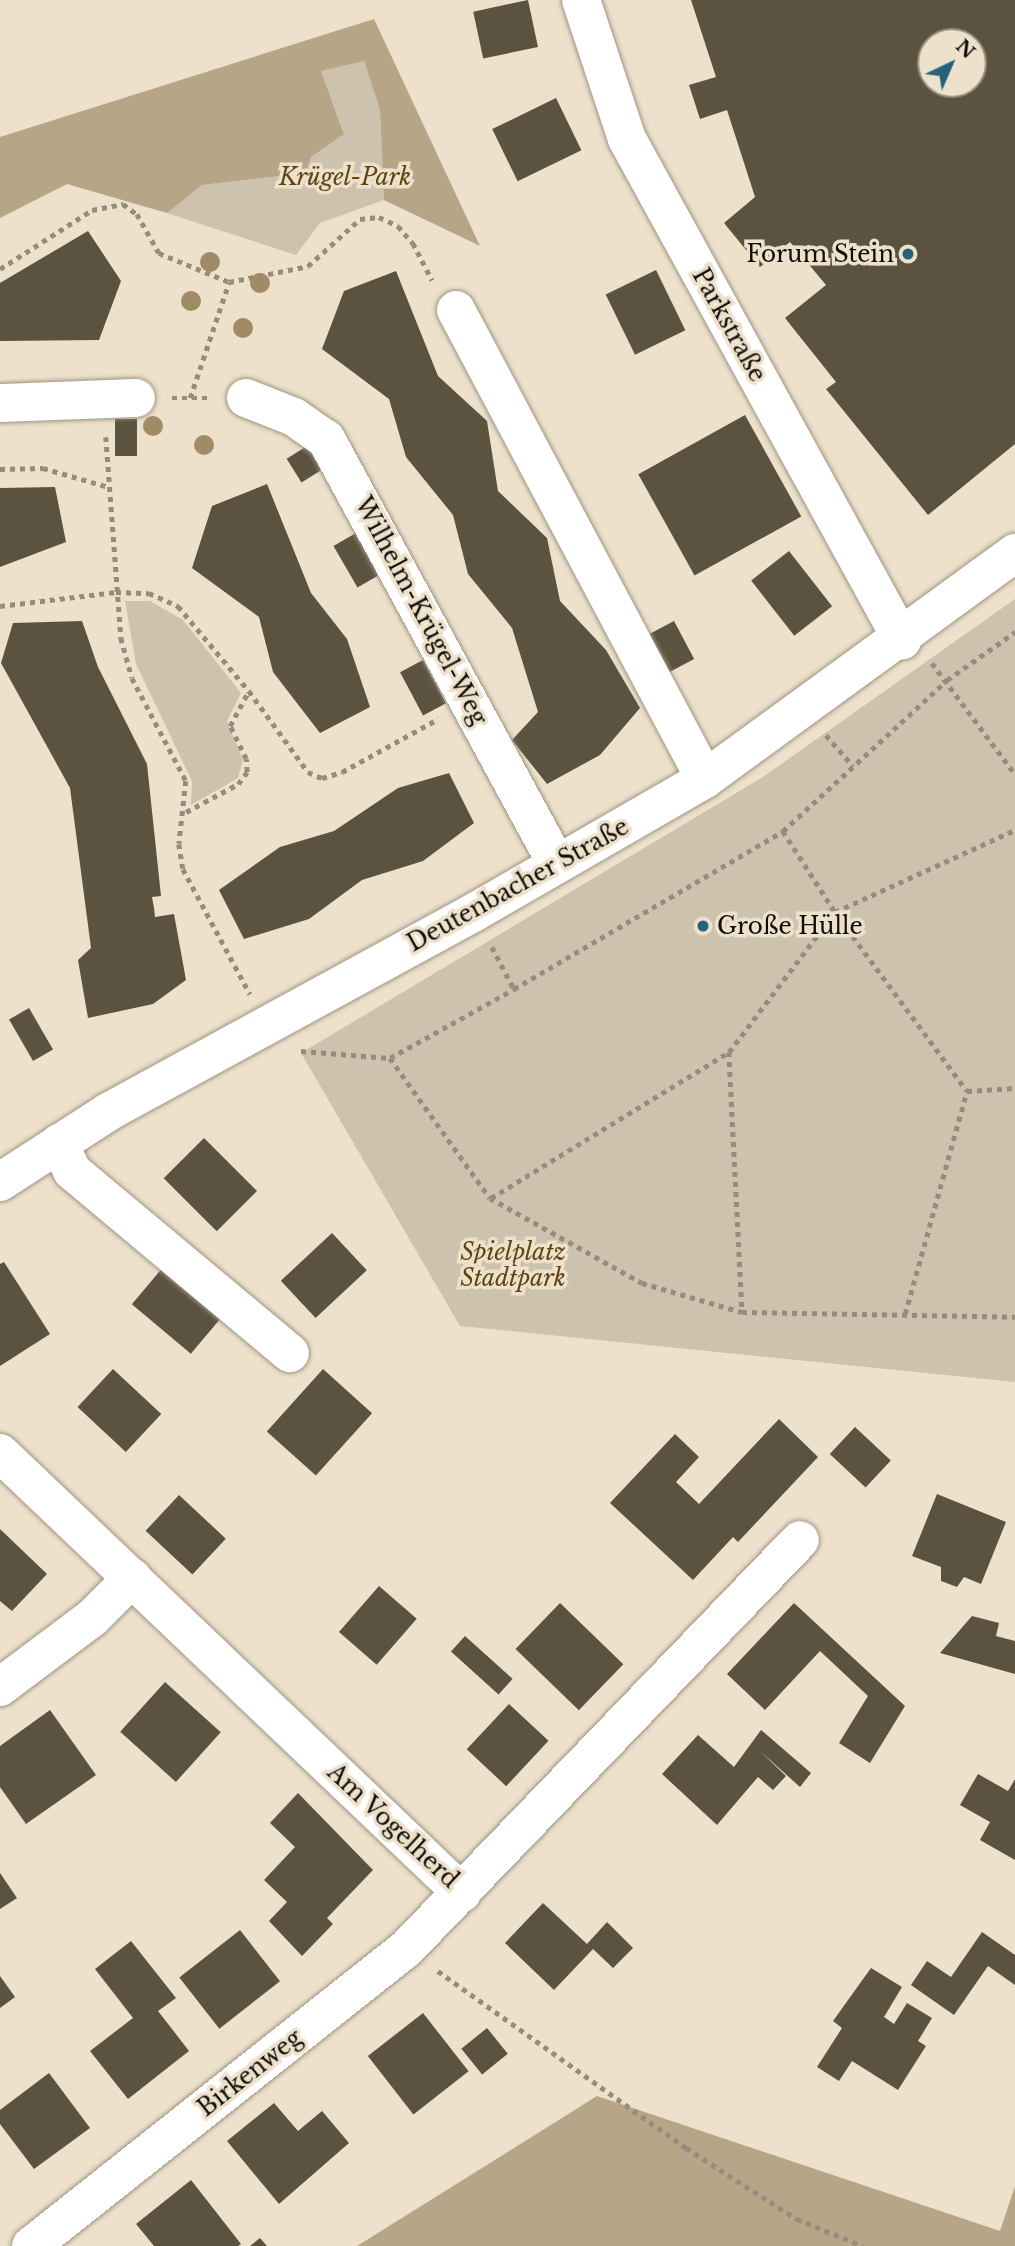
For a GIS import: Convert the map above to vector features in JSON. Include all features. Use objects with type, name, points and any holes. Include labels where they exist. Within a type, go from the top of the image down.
[{"type":"street","name":"Parkstraße","points":[[581,0],[626,139],[902,640]]},
{"type":"street","points":[[456,310],[705,779]]},
{"type":"street","name":"Wilhelm-Krügel-Weg","points":[[246,398],[294,417],[326,439],[557,864]]},
{"type":"street","points":[[0,403],[120,399]]},
{"type":"street","name":"Deutenbacher Straße","points":[[0,1182],[59,1143],[266,1023],[473,913],[705,779],[902,640],[1015,554]]},
{"type":"street","points":[[59,1143],[72,1171],[290,1353]]},
{"type":"street","name":"Am Vogelherd","points":[[0,1453],[462,1893],[800,1540]]},
{"type":"street","points":[[0,1687],[92,1618],[132,1578]]},
{"type":"street","name":"Birkenweg","points":[[31,2246],[405,1950],[462,1893]]},
{"type":"path","points":[[0,269],[92,211],[123,204],[137,214],[159,253],[229,282],[308,266],[360,219],[379,217],[398,226],[413,243],[444,303],[456,310]]},
{"type":"path","points":[[190,398],[229,282]]},
{"type":"path","points":[[246,398],[120,399],[109,487],[116,592],[132,678],[186,781],[186,812],[179,844],[183,869],[278,1050],[390,1058],[514,989],[783,831],[947,680],[1015,632]]},
{"type":"path","points":[[0,469],[43,468],[109,487]]},
{"type":"path","points":[[0,606],[116,592],[149,593],[178,606],[249,691],[308,772],[322,778],[342,772],[470,702]]},
{"type":"path","points":[[902,640],[926,656],[947,680],[1015,774]]},
{"type":"path","points":[[186,812],[238,784],[247,772],[246,758],[230,726],[249,691]]},
{"type":"path","points":[[834,745],[853,766]]},
{"type":"path","points":[[491,1199],[729,1052],[835,912],[1015,830]]},
{"type":"path","points":[[783,831],[835,912],[967,1091]]},
{"type":"path","points":[[473,913],[514,989]]},
{"type":"path","points":[[729,1052],[743,1312]]},
{"type":"path","points":[[390,1058],[491,1199],[642,1283],[743,1312],[1015,1317]]},
{"type":"path","points":[[967,1091],[1015,1088]]},
{"type":"path","points":[[905,1314],[967,1091]]},
{"type":"path","points":[[405,1950],[477,1996],[686,2148],[796,2219],[863,2246]]},
{"type":"green space","name":"Krügel-Park","points":[[364,61],[380,110],[384,200],[320,223],[296,255],[167,213],[201,185],[306,173],[311,157],[344,133],[321,71]]},
{"type":"green space","name":"Spielplatz Stadtpark","points":[[1015,599],[1015,1382],[460,1326],[301,1053],[763,777]]},
{"type":"green space","points":[[125,601],[150,601],[183,620],[241,693],[227,721],[243,760],[238,778],[191,805],[192,781],[136,664]]},
{"type":"shaded area","points":[[374,19],[480,246],[384,200],[380,110],[364,61],[321,71],[344,134],[311,157],[306,173],[202,185],[167,213],[67,184],[0,218],[0,137]]},
{"type":"shaded area","points":[[597,2096],[1000,2231],[1015,2186],[1015,2246],[357,2246]]},
{"type":"building","points":[[528,0],[538,47],[483,59],[473,12]]},
{"type":"building","name":"Forum Stein","points":[[691,0],[1015,0],[1015,444],[928,515],[826,389],[836,382],[785,318],[826,285],[790,242],[760,267],[724,223],[755,197],[727,110],[700,119],[689,85],[716,77]]},
{"type":"building","points":[[556,98],[581,150],[518,181],[492,129]]},
{"type":"building","points":[[88,231],[121,281],[99,340],[0,341],[0,283]]},
{"type":"building","points":[[656,270],[685,330],[635,355],[606,295]]},
{"type":"building","points":[[396,271],[438,376],[487,421],[498,491],[547,538],[560,601],[606,650],[640,708],[600,755],[547,784],[512,740],[538,712],[512,628],[468,574],[453,515],[406,457],[389,399],[322,349],[344,291]]},
{"type":"building","points":[[745,415],[801,516],[695,576],[638,474]]},
{"type":"building","points":[[115,419],[137,419],[137,456],[115,456]]},
{"type":"building","points":[[307,446],[322,470],[301,482],[287,459]]},
{"type":"building","points":[[267,484],[311,593],[347,639],[370,707],[320,733],[273,672],[259,617],[192,568],[212,506]]},
{"type":"building","points":[[55,487],[66,542],[0,567],[0,488]]},
{"type":"building","points":[[356,533],[380,575],[357,588],[333,546]]},
{"type":"building","points":[[789,551],[832,606],[794,636],[751,581]]},
{"type":"building","points":[[82,621],[98,667],[147,764],[161,896],[152,897],[155,917],[174,914],[186,980],[153,1004],[88,1018],[78,960],[91,948],[70,788],[1,663],[13,623]]},
{"type":"building","points":[[674,621],[694,659],[668,673],[648,635]]},
{"type":"building","points":[[423,660],[446,703],[423,715],[400,672]]},
{"type":"building","points":[[449,773],[474,823],[423,861],[362,880],[309,919],[244,939],[219,890],[280,847],[334,831],[398,788]]},
{"type":"building","points":[[29,1008],[53,1050],[33,1061],[9,1020]]},
{"type":"building","points":[[204,1138],[257,1191],[217,1231],[164,1178]]},
{"type":"building","points":[[332,1233],[367,1270],[316,1318],[281,1281]]},
{"type":"building","points":[[4,1262],[50,1334],[0,1366],[0,1264]]},
{"type":"building","points":[[164,1266],[223,1315],[191,1354],[132,1304]]},
{"type":"building","points":[[113,1369],[161,1414],[126,1452],[78,1407]]},
{"type":"building","points":[[323,1369],[372,1413],[316,1476],[267,1431]]},
{"type":"building","points":[[779,1419],[818,1457],[738,1542],[733,1537],[693,1580],[610,1503],[675,1434],[699,1457],[676,1482],[699,1504]]},
{"type":"building","points":[[855,1427],[891,1460],[866,1487],[830,1454]]},
{"type":"building","points":[[937,1494],[1006,1522],[981,1584],[964,1577],[957,1587],[941,1581],[941,1567],[912,1556]]},
{"type":"building","points":[[179,1495],[226,1539],[192,1574],[146,1531]]},
{"type":"building","points":[[0,1529],[47,1574],[12,1611],[0,1601]]},
{"type":"building","points":[[379,1586],[417,1619],[377,1665],[339,1632]]},
{"type":"building","points":[[560,1603],[623,1664],[579,1710],[516,1649]]},
{"type":"building","points":[[794,1603],[905,1706],[870,1763],[839,1743],[868,1696],[820,1651],[765,1710],[727,1674]]},
{"type":"building","points":[[972,1616],[999,1623],[996,1636],[1015,1641],[1015,1674],[940,1653]]},
{"type":"building","points":[[465,1636],[513,1679],[499,1694],[451,1652]]},
{"type":"building","points":[[165,1682],[221,1732],[176,1782],[120,1732]]},
{"type":"building","points":[[509,1704],[548,1741],[506,1786],[467,1749]]},
{"type":"building","points":[[50,1710],[96,1775],[26,1824],[0,1787],[0,1746]]},
{"type":"building","points":[[761,1730],[811,1773],[800,1787],[760,1751],[786,1776],[773,1790],[758,1777],[717,1825],[662,1774],[698,1735],[734,1767]]},
{"type":"building","points":[[978,1774],[1008,1791],[1015,1779],[1015,1860],[980,1840],[990,1822],[960,1805]]},
{"type":"building","points":[[298,1793],[373,1870],[327,1918],[333,1924],[302,1956],[269,1921],[287,1902],[264,1880],[295,1847],[270,1823]]},
{"type":"building","points":[[0,1873],[17,1898],[0,1909]]},
{"type":"building","points":[[543,1903],[587,1944],[607,1922],[633,1948],[613,1968],[593,1949],[554,1990],[505,1943]]},
{"type":"building","points":[[240,1930],[280,1981],[219,2029],[179,1977]]},
{"type":"building","points":[[982,1932],[1015,1955],[1015,1985],[988,1966],[954,2015],[911,1985],[927,1961],[951,1977]]},
{"type":"building","points":[[131,1941],[176,1998],[158,2011],[189,2051],[128,2099],[90,2051],[133,2018],[95,1969]]},
{"type":"building","points":[[871,1968],[902,1987],[884,2017],[894,2024],[907,2003],[932,2018],[918,2041],[926,2046],[898,2090],[852,2061],[839,2081],[817,2067],[842,2028],[833,2021]]},
{"type":"building","points":[[0,1976],[15,1997],[0,2008]]},
{"type":"building","points":[[423,2013],[469,2071],[413,2114],[368,2056]]},
{"type":"building","points":[[487,2028],[508,2054],[482,2074],[461,2049]]},
{"type":"building","points":[[49,2073],[90,2128],[34,2169],[0,2124],[0,2110]]},
{"type":"building","points":[[274,2103],[298,2131],[322,2111],[349,2143],[279,2204],[227,2141]]},
{"type":"building","points":[[191,2180],[241,2244],[154,2246],[136,2224]]},
{"type":"building","points":[[260,2238],[267,2246],[250,2246]]},
{"type":"place","name":"Forum Stein","points":[[908,254]]},
{"type":"place","name":"Große Hülle","points":[[703,926]]}]
